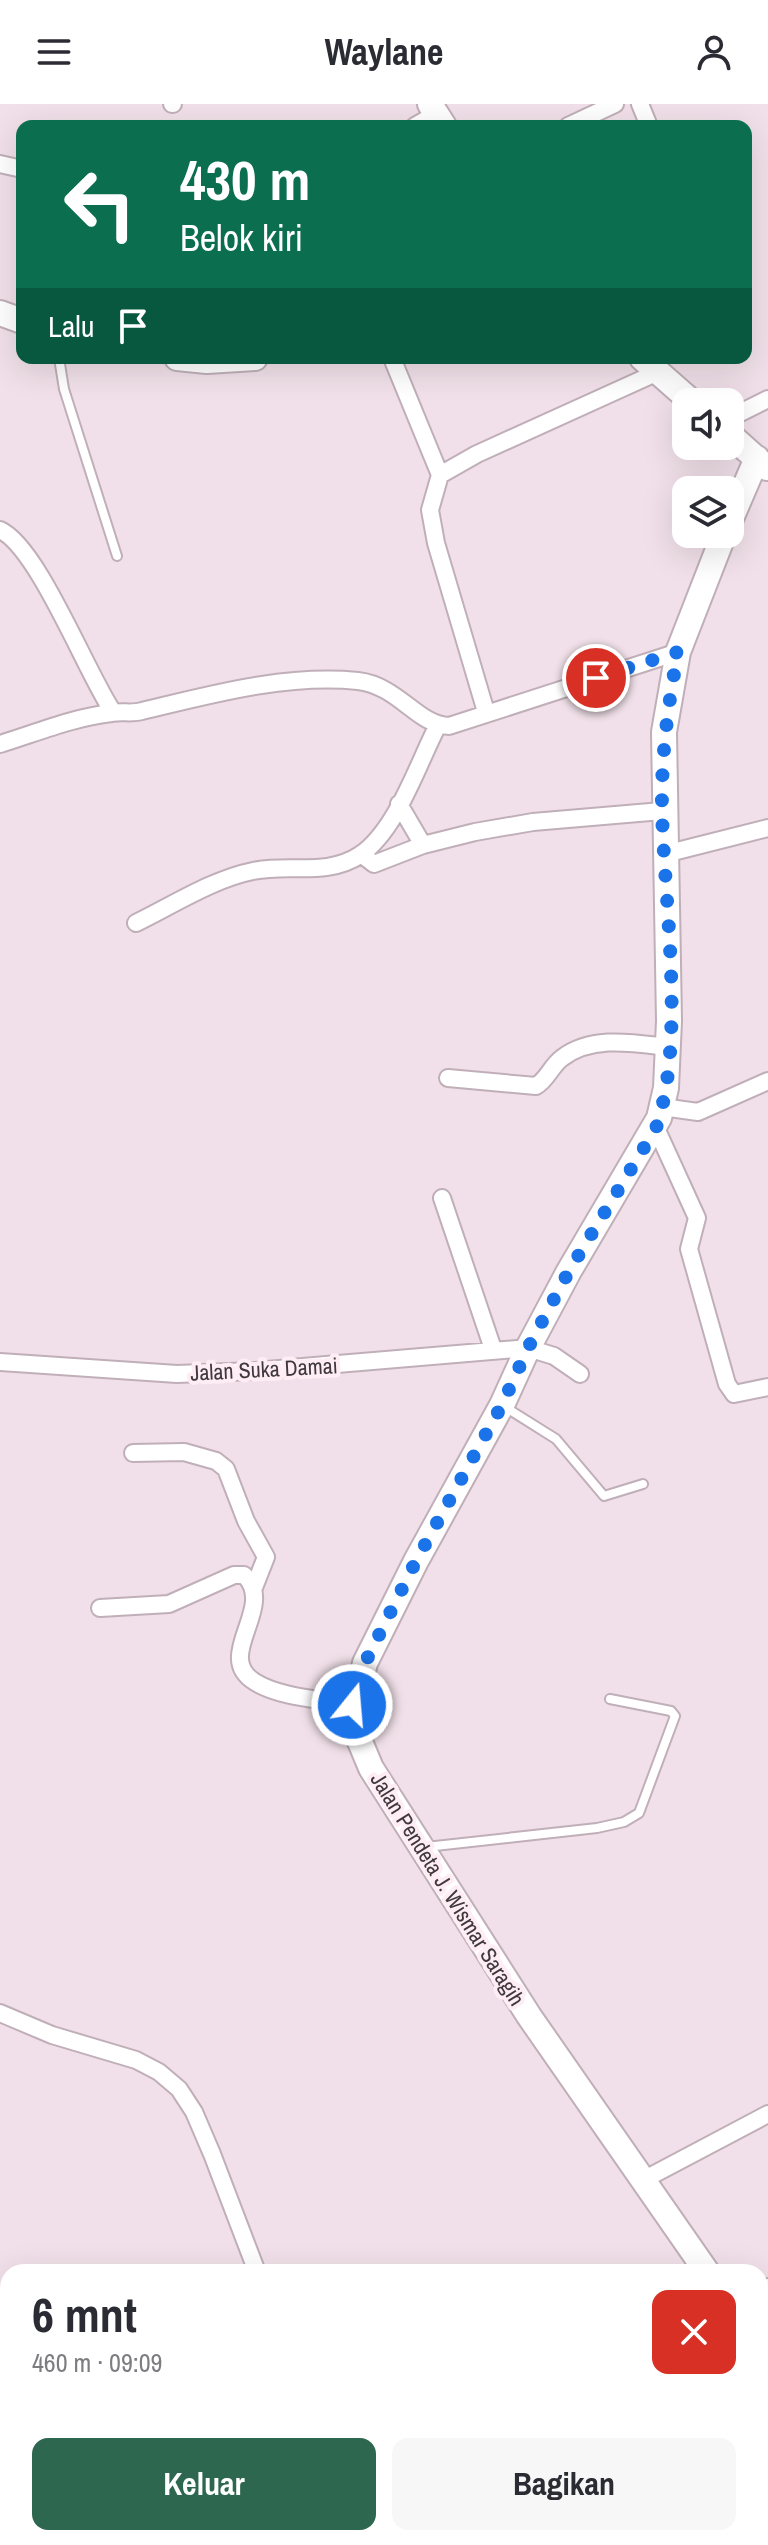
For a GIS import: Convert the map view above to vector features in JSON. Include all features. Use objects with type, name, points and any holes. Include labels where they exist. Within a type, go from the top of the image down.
[{"type":"street","points":[[581,120],[615,104]]},
{"type":"street","points":[[394,364],[440,475],[430,510],[436,543],[486,712]]},
{"type":"street","points":[[440,475],[650,365],[676,388]]},
{"type":"street","points":[[744,411],[768,399]]},
{"type":"street","points":[[744,448],[762,464],[744,496]]},
{"type":"street","points":[[0,530],[18,542],[79,644],[113,712]]},
{"type":"street","name":"Jalan Pendeta J. Wismar Saragih","points":[[702,2264],[529,2016],[357,1742],[351,1720],[352,1705],[365,1663],[386,1619],[502,1405],[569,1271],[659,1117],[668,1047],[669,923],[662,811],[664,732],[678,652],[719,548]]},
{"type":"street","points":[[0,744],[113,712],[139,712],[223,690],[339,680],[380,686],[438,725],[449,726],[678,652]]},
{"type":"street","points":[[136,923],[232,877],[255,870],[318,870],[361,854],[399,804],[438,725]]},
{"type":"street","points":[[399,804],[423,845]]},
{"type":"street","points":[[361,854],[374,864],[383,864],[423,845],[533,822],[662,811]]},
{"type":"street","points":[[665,854],[768,828]]},
{"type":"street","points":[[448,1078],[536,1086],[567,1054],[589,1047],[611,1041],[668,1047]]},
{"type":"street","points":[[768,1081],[698,1112],[659,1117],[697,1218],[689,1249],[727,1384],[734,1394],[768,1387]]},
{"type":"street","points":[[442,1198],[493,1349]]},
{"type":"street","points":[[528,1348],[554,1356],[580,1374]]},
{"type":"street","name":"Jalan Suka Damai","points":[[0,1362],[109,1372],[193,1373],[404,1360],[528,1348]]},
{"type":"street","points":[[133,1453],[184,1452],[204,1455],[226,1469],[246,1521],[266,1557],[253,1590]]},
{"type":"street","points":[[100,1608],[169,1604],[234,1575],[244,1575],[256,1602],[239,1654],[239,1664],[244,1672],[254,1682],[273,1690],[352,1705]]},
{"type":"street","points":[[0,2013],[52,2035],[136,2060],[179,2089],[194,2112],[212,2154],[254,2264]]},
{"type":"street","points":[[645,2179],[768,2114]]},
{"type":"lane","points":[[60,364],[64,389],[117,556]]},
{"type":"lane","points":[[502,1405],[556,1439],[604,1496],[643,1484]]},
{"type":"lane","points":[[421,1848],[597,1828],[624,1822],[639,1813],[675,1716],[671,1711],[610,1699]]},
{"type":"route","points":[[352,1705],[365,1663],[416,1561],[502,1405],[569,1271],[656,1128],[662,1107],[666,1088],[669,1021],[669,923],[662,811],[664,732],[678,652],[596,678]]}]
